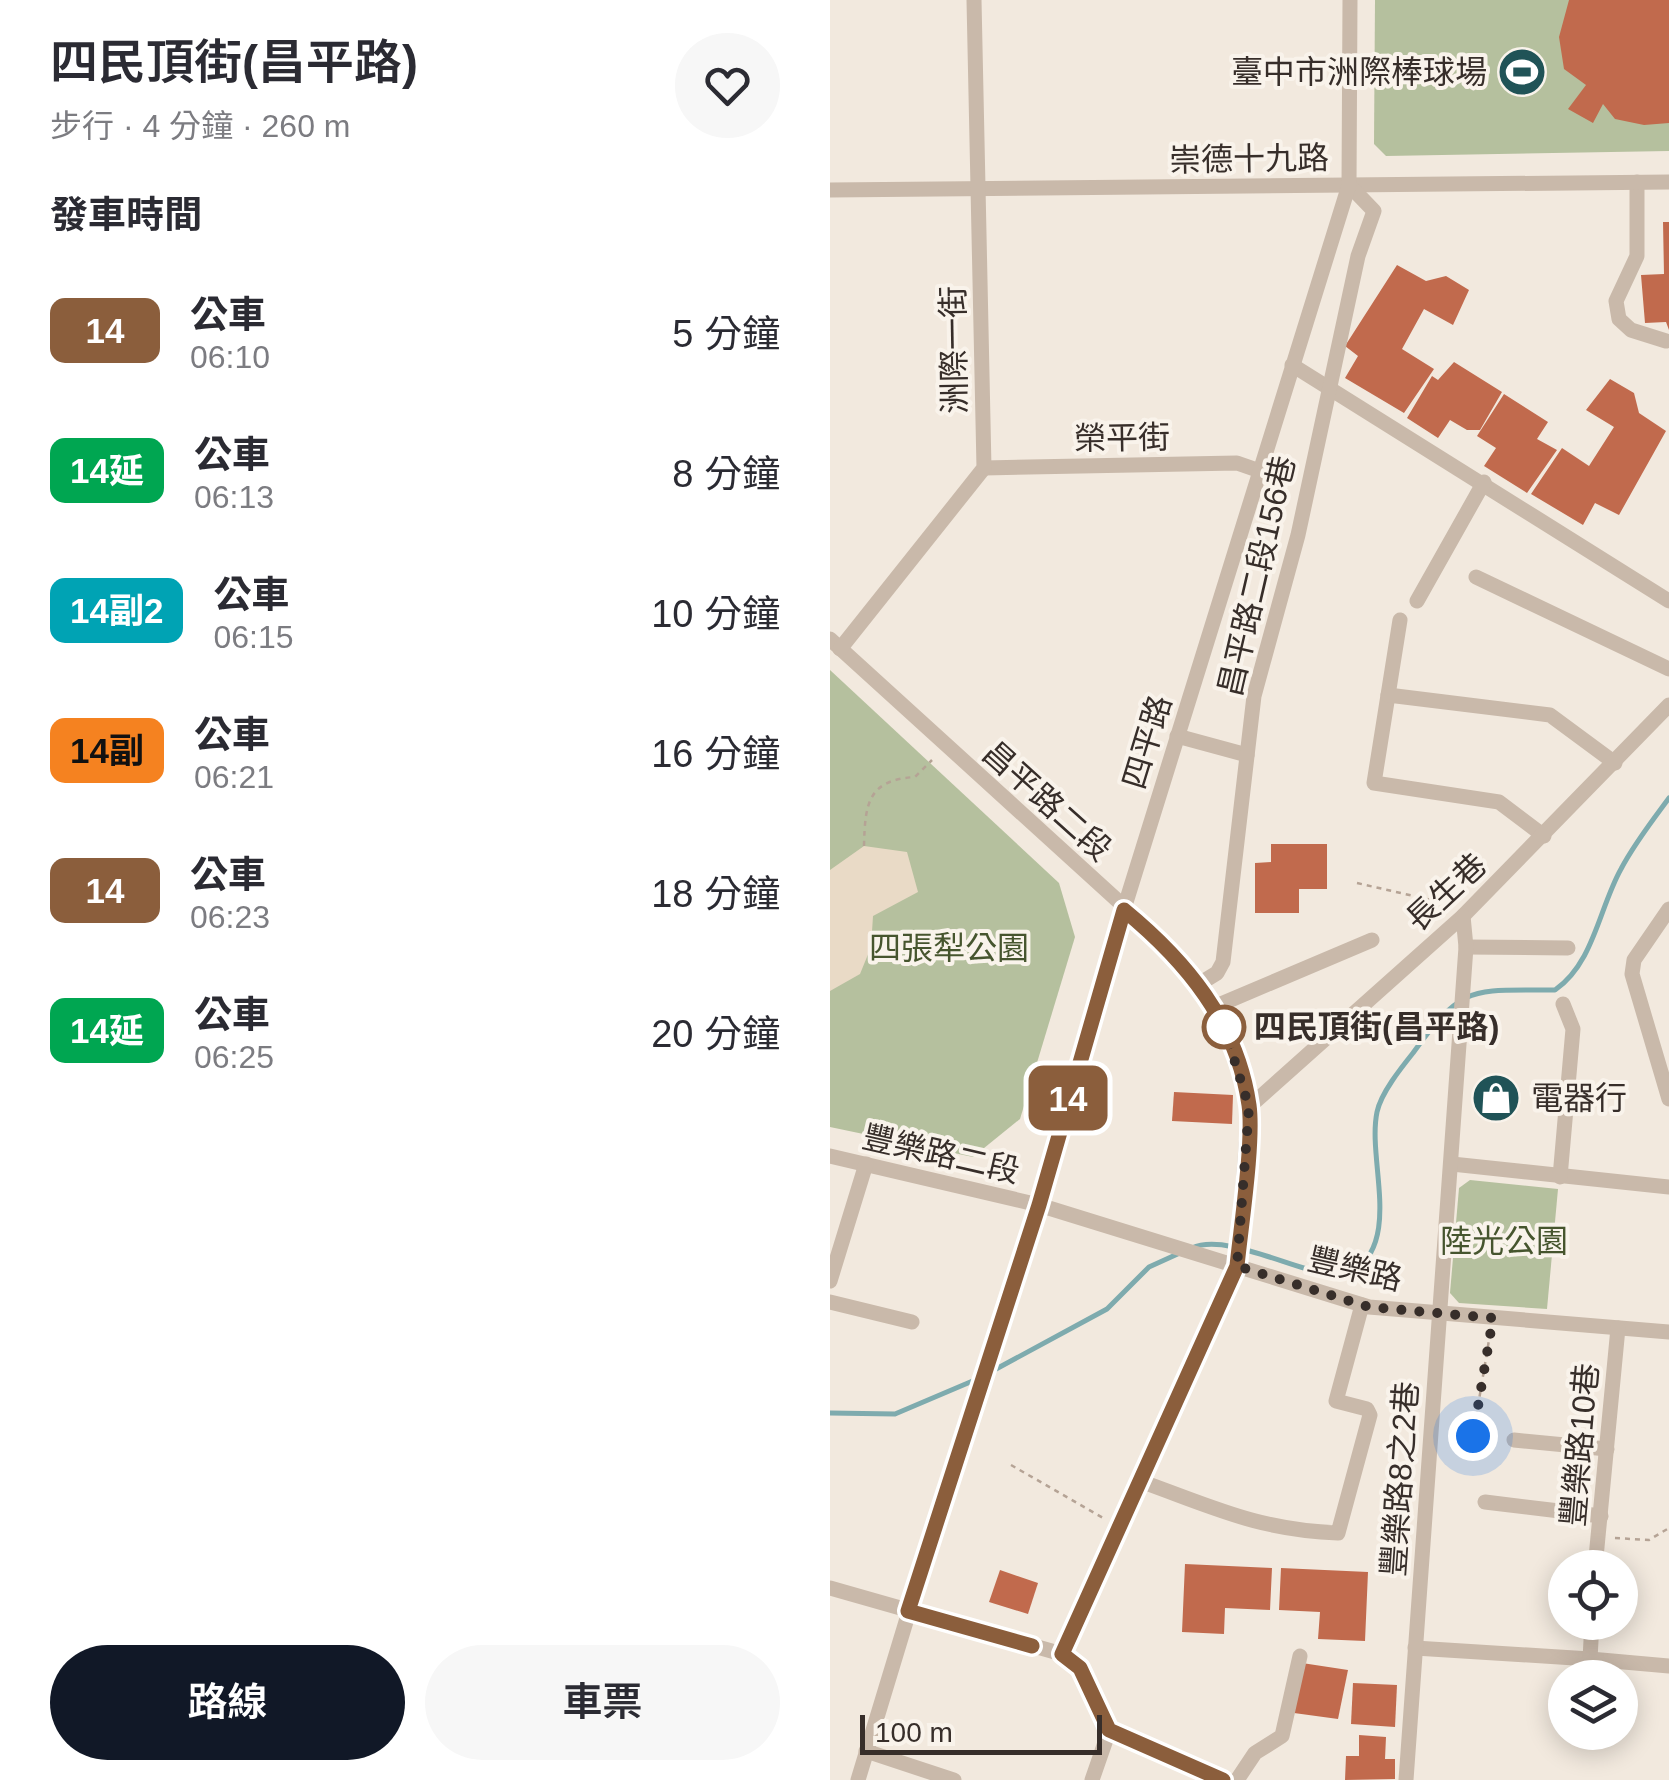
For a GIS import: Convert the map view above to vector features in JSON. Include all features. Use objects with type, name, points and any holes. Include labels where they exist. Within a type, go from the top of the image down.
[{"type":"street","name":"洲際一街","points":[[974,0],[984,468]]},
{"type":"street","name":"四平路","points":[[858,1780],[908,1611],[1039,1205],[1124,910],[1349,185],[1350,0]]},
{"type":"street","points":[[1637,182],[1637,256],[1616,301],[1619,319],[1631,330],[1666,341]]},
{"type":"street","name":"崇德十九路","points":[[830,190],[1669,182]]},
{"type":"street","name":"昌平路二段156巷","points":[[1199,984],[1217,973],[1223,962],[1254,696],[1298,535],[1358,256],[1373,222],[1374,210],[1349,185]]},
{"type":"street","points":[[1292,365],[1669,601]]},
{"type":"street","name":"榮平街","points":[[984,468],[1237,463],[1260,470]]},
{"type":"street","points":[[835,644],[984,468]]},
{"type":"street","points":[[1417,600],[1484,482]]},
{"type":"street","points":[[1476,577],[1669,670]]},
{"type":"street","points":[[1400,620],[1374,782],[1499,802],[1544,836]]},
{"type":"street","name":"昌平路二段","points":[[835,644],[1173,951],[1214,1006],[1230,1038],[1249,1107],[1237,1266],[1062,1654]]},
{"type":"street","points":[[1388,696],[1550,715],[1615,763]]},
{"type":"street","name":"長生巷","points":[[1249,1107],[1463,916],[1615,763],[1663,724],[1669,706]]},
{"type":"street","points":[[1178,736],[1247,756]]},
{"type":"street","points":[[1669,909],[1634,960],[1632,974],[1661,1047],[1669,1098]]},
{"type":"street","name":"豐樂路8之2巷","points":[[1406,1780],[1452,1164],[1466,947],[1463,916]]},
{"type":"street","points":[[1214,1006],[1372,940]]},
{"type":"street","points":[[1466,947],[1568,948]]},
{"type":"street","points":[[1560,1177],[1574,1028],[1563,1004]]},
{"type":"street","name":"豐樂路二段","points":[[830,1156],[1039,1205]]},
{"type":"street","points":[[830,1281],[866,1164]]},
{"type":"street","points":[[1452,1164],[1669,1187]]},
{"type":"street","name":"豐樂路","points":[[1039,1205],[1362,1305],[1669,1332]]},
{"type":"street","points":[[830,1302],[912,1322]]},
{"type":"street","points":[[1140,1481],[1235,1518],[1298,1531],[1338,1533],[1370,1415],[1366,1409],[1336,1401],[1362,1305]]},
{"type":"street","name":"豐樂路10巷","points":[[1597,1550],[1618,1328]]},
{"type":"street","points":[[1514,1440],[1607,1449]]},
{"type":"street","points":[[1484,1502],[1600,1516]]},
{"type":"street","points":[[830,1588],[1062,1654],[1080,1668],[1109,1730],[1223,1780]]},
{"type":"street","points":[[1590,1659],[1591,1640]]},
{"type":"street","points":[[1415,1648],[1669,1666]]},
{"type":"street","points":[[1237,1780],[1255,1753],[1282,1736],[1300,1656]]},
{"type":"street","points":[[1092,1780],[1109,1730]]},
{"type":"street","points":[[866,1751],[954,1780]]},
{"type":"path","points":[[864,846],[872,794],[888,779],[915,777],[932,760]]},
{"type":"path","points":[[1357,883],[1442,900],[1460,908],[1463,916]]},
{"type":"path","points":[[1473,1436],[1493,1318]]},
{"type":"path","points":[[1011,1465],[1120,1527]]},
{"type":"path","points":[[1598,1538],[1649,1540],[1669,1528]]},
{"type":"green space","name":"臺中市洲際棒球場","points":[[1375,0],[1669,0],[1669,151],[1386,156],[1374,144]]},
{"type":"green space","name":"四張犁公園","points":[[830,670],[1059,883],[1075,937],[1020,1119],[973,1157],[830,1127]]},
{"type":"green space","name":"陸光公園","points":[[1470,1180],[1558,1189],[1547,1309],[1459,1303],[1450,1293],[1459,1188]]},
{"type":"shaded area","points":[[864,846],[907,852],[918,892],[873,916],[871,947],[860,974],[830,991],[830,870]]},
{"type":"building","points":[[1569,0],[1669,0],[1669,123],[1644,125],[1615,119],[1603,104],[1593,123],[1568,109],[1586,85],[1564,69],[1559,37]]},
{"type":"building","points":[[1663,222],[1669,222],[1669,330],[1666,322],[1645,323],[1641,275],[1664,274]]},
{"type":"building","points":[[1397,265],[1426,281],[1446,276],[1469,290],[1453,325],[1424,309],[1402,349],[1434,369],[1404,413],[1345,378],[1358,356],[1345,346]]},
{"type":"building","points":[[1454,362],[1502,392],[1480,430],[1467,430],[1450,420],[1438,438],[1407,418],[1432,376],[1438,380]]},
{"type":"building","points":[[1610,379],[1634,393],[1639,413],[1666,431],[1619,515],[1595,503],[1583,525],[1531,494],[1562,448],[1589,466],[1614,427],[1586,410]]},
{"type":"building","points":[[1504,394],[1548,422],[1537,439],[1557,450],[1527,493],[1484,466],[1496,448],[1477,436]]},
{"type":"building","points":[[1271,844],[1327,844],[1327,889],[1299,889],[1299,913],[1255,913],[1255,863],[1271,862]]},
{"type":"building","points":[[1174,1092],[1233,1095],[1232,1124],[1172,1121]]},
{"type":"building","points":[[1185,1564],[1272,1568],[1270,1610],[1225,1608],[1224,1634],[1182,1632]]},
{"type":"building","points":[[1281,1568],[1368,1572],[1365,1641],[1318,1639],[1320,1612],[1279,1610]]},
{"type":"building","points":[[1000,1570],[1038,1583],[1028,1614],[989,1602]]},
{"type":"building","points":[[1302,1663],[1348,1670],[1338,1719],[1294,1713]]},
{"type":"building","points":[[1353,1683],[1397,1685],[1395,1727],[1351,1724]]},
{"type":"building","points":[[1359,1735],[1386,1737],[1385,1759],[1395,1759],[1395,1779],[1345,1780],[1346,1756],[1359,1756]]},
{"type":"waterway","points":[[1192,1248],[1210,1244],[1231,1246],[1340,1275],[1353,1272],[1368,1258],[1379,1220],[1377,1112],[1392,1081],[1430,1030],[1458,1002],[1487,992],[1555,990],[1568,979],[1587,950],[1626,860],[1669,798]]},
{"type":"waterway","points":[[985,1375],[1107,1309],[1149,1267],[1182,1252]]},
{"type":"waterway","points":[[830,1413],[895,1414],[975,1380]]},
{"type":"bus line","name":"14","points":[[1032,1646],[908,1611],[1039,1205],[1086,1031],[1124,910],[1173,951],[1214,1006],[1230,1038],[1249,1107],[1240,1240],[1237,1266],[1062,1654],[1080,1668],[1109,1730],[1223,1780]]},
{"type":"place","name":"臺中市洲際棒球場","points":[[1522,72]]},
{"type":"place","name":"四民頂街(昌平路)","points":[[1224,1027]]},
{"type":"place","name":"電器行","points":[[1496,1098]]},
{"type":"route","points":[[1224,1027],[1249,1107],[1237,1266],[1369,1307],[1493,1318],[1473,1436]]}]
